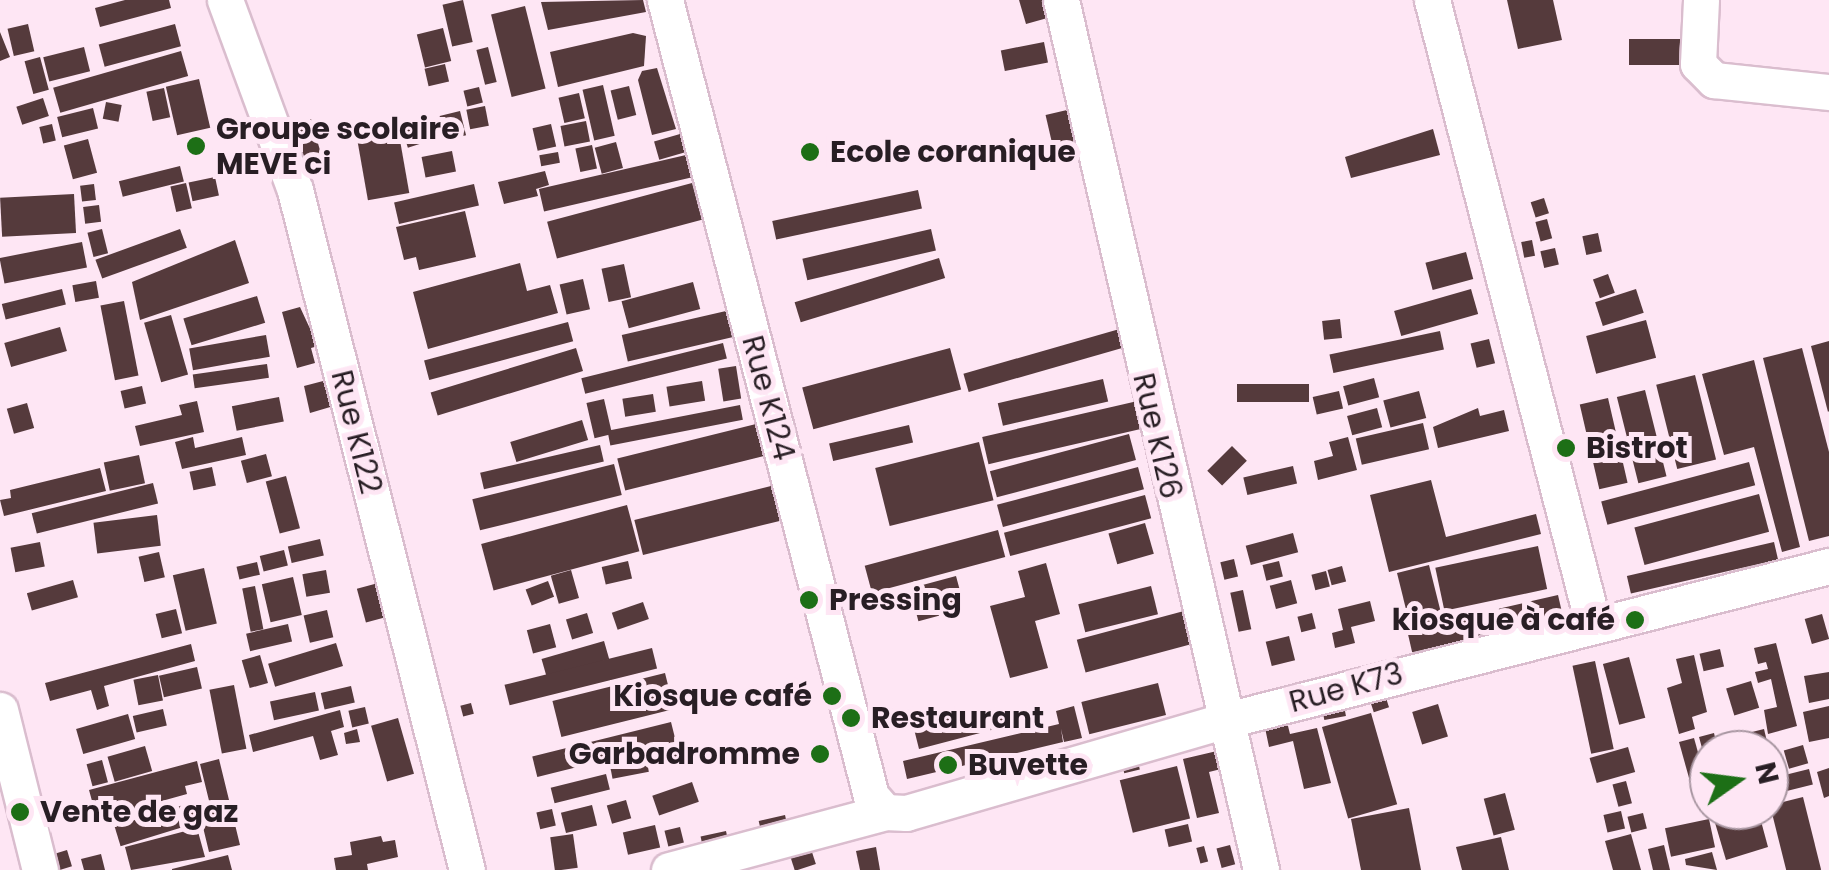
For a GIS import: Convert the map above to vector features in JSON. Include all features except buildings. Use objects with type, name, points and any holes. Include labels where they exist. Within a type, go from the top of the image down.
[{"type":"street","name":"Rue K122","points":[[225,0],[295,190],[467,870]]},
{"type":"street","name":"Rue K124","points":[[665,0],[878,804]]},
{"type":"street","name":"Rue K126","points":[[1061,0],[1223,720],[1262,870]]},
{"type":"street","points":[[1432,0],[1592,624]]},
{"type":"street","points":[[1701,0],[1698,64],[1714,80],[1829,92]]},
{"type":"street","name":"Rue K73","points":[[669,870],[878,804],[906,813],[1223,720],[1829,566]]},
{"type":"street","points":[[0,710],[40,870]]},
{"type":"place","name":"Groupe scolaire MEVE ci","points":[[196,146]]},
{"type":"place","name":"Ecole coranique","points":[[810,152]]},
{"type":"place","name":"Bistrot","points":[[1566,448]]},
{"type":"place","name":"Pressing","points":[[809,600]]},
{"type":"place","name":"kiosque à café","points":[[1635,620]]},
{"type":"place","name":"Kiosque café","points":[[832,696]]},
{"type":"place","name":"Restaurant","points":[[851,718]]},
{"type":"place","name":"Garbadromme","points":[[820,754]]},
{"type":"place","name":"Buvette","points":[[948,765]]},
{"type":"place","name":"Vente de gaz","points":[[20,812]]}]
